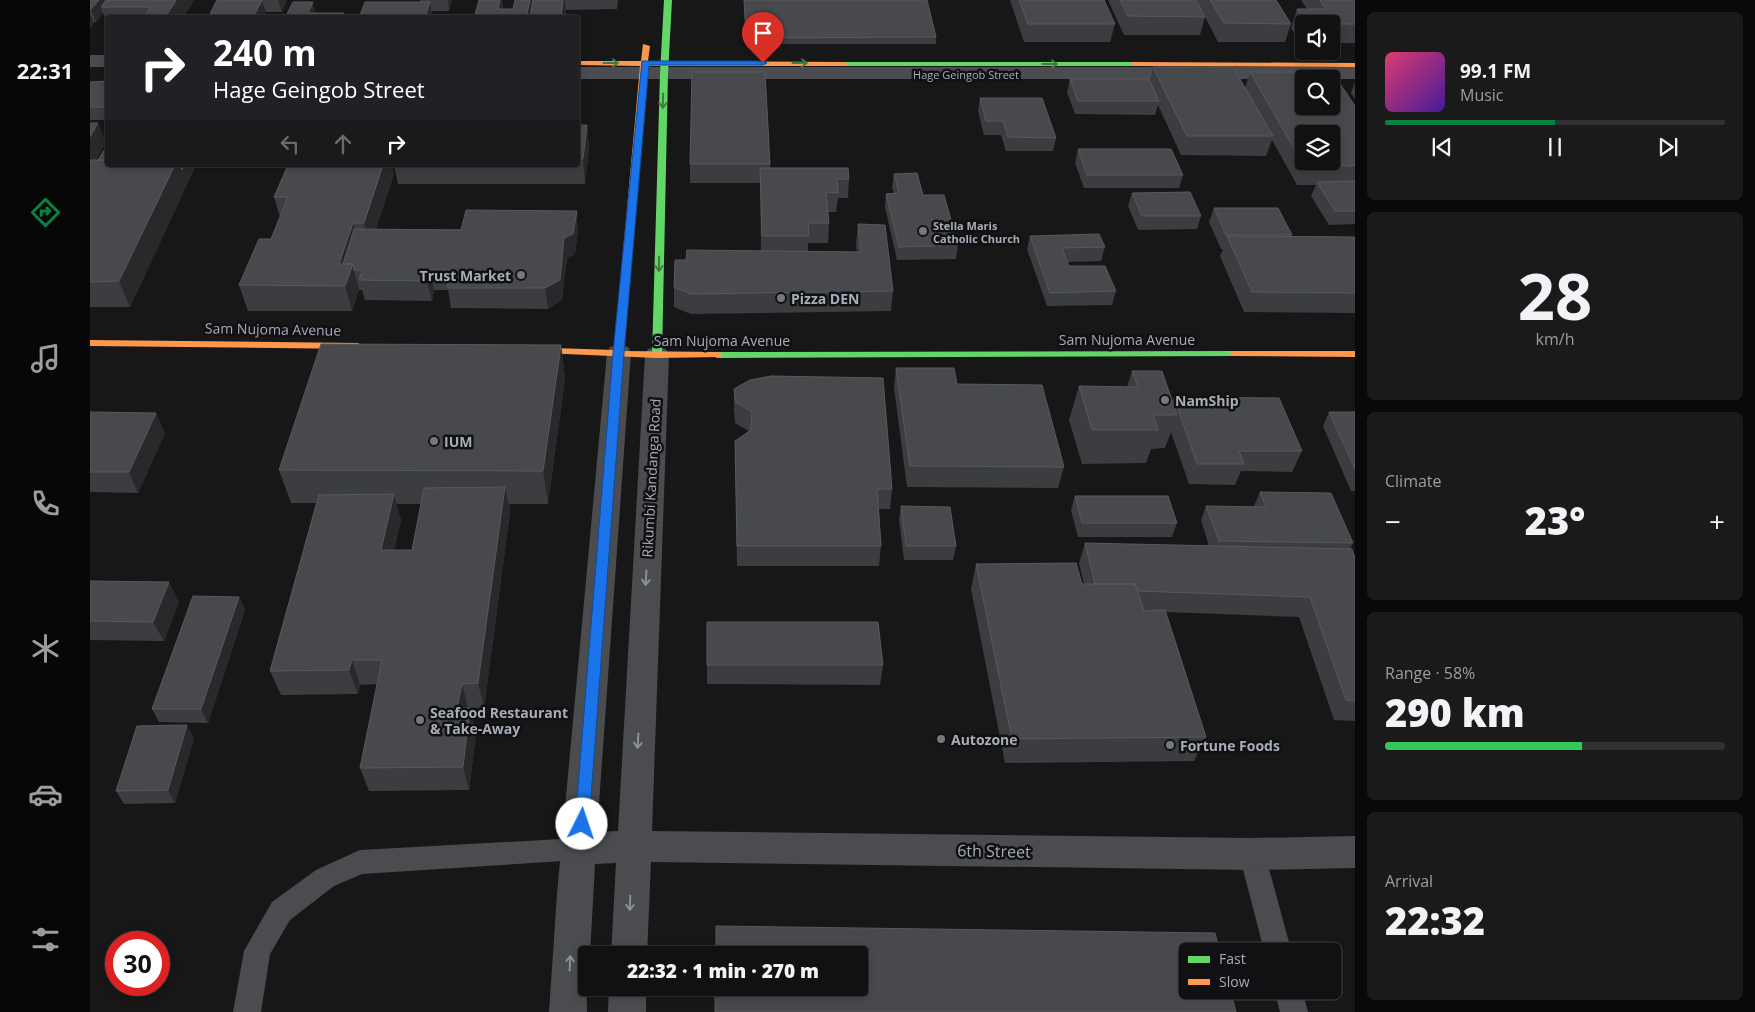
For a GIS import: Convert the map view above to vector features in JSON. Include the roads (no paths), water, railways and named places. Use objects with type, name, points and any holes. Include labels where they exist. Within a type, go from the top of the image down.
[{"type":"main road","name":"Rikumbi Kandanga Road","points":[[657,355],[664,68],[668,0]]},
{"type":"main road","points":[[618,353],[647,36]]},
{"type":"main road","name":"Hage Geingob Street","points":[[580,63],[645,68]]},
{"type":"main road","name":"Hage Geingob Street","points":[[664,68],[1355,65]]},
{"type":"main road","name":"Sam Nujoma Avenue","points":[[90,344],[216,343],[373,347]]},
{"type":"main road","name":"Sam Nujoma Avenue","points":[[511,350],[657,355],[1355,354]]},
{"type":"street","points":[[90,61],[105,61]]},
{"type":"street","name":"Hage Geingob Street","points":[[580,73],[664,68],[1355,74]]},
{"type":"street","points":[[90,72],[105,72]]},
{"type":"street","points":[[568,1012],[618,353]]},
{"type":"street","name":"Rikumbi Kandanga Road","points":[[629,946],[632,846],[657,355]]},
{"type":"street","name":"6th Street","points":[[579,848],[632,846],[1252,854],[1355,852]]},
{"type":"street","points":[[627,1012],[628,996]]},
{"type":"lane","points":[[247,1012],[258,951],[262,943],[281,911],[325,878],[360,862],[579,848]]},
{"type":"lane","points":[[1252,854],[1275,942]]},
{"type":"place","name":"Stella Maris Catholic Church","points":[[923,231]]},
{"type":"place","name":"Trust Market","points":[[521,275]]},
{"type":"place","name":"Pizza DEN","points":[[781,298]]},
{"type":"place","name":"NamShip","points":[[1165,400]]},
{"type":"place","name":"IUM","points":[[434,441]]},
{"type":"place","name":"Seafood Restaurant & Take-Away","points":[[420,720]]},
{"type":"place","name":"Autozone","points":[[941,739]]},
{"type":"place","name":"Fortune Foods","points":[[1170,745]]}]
